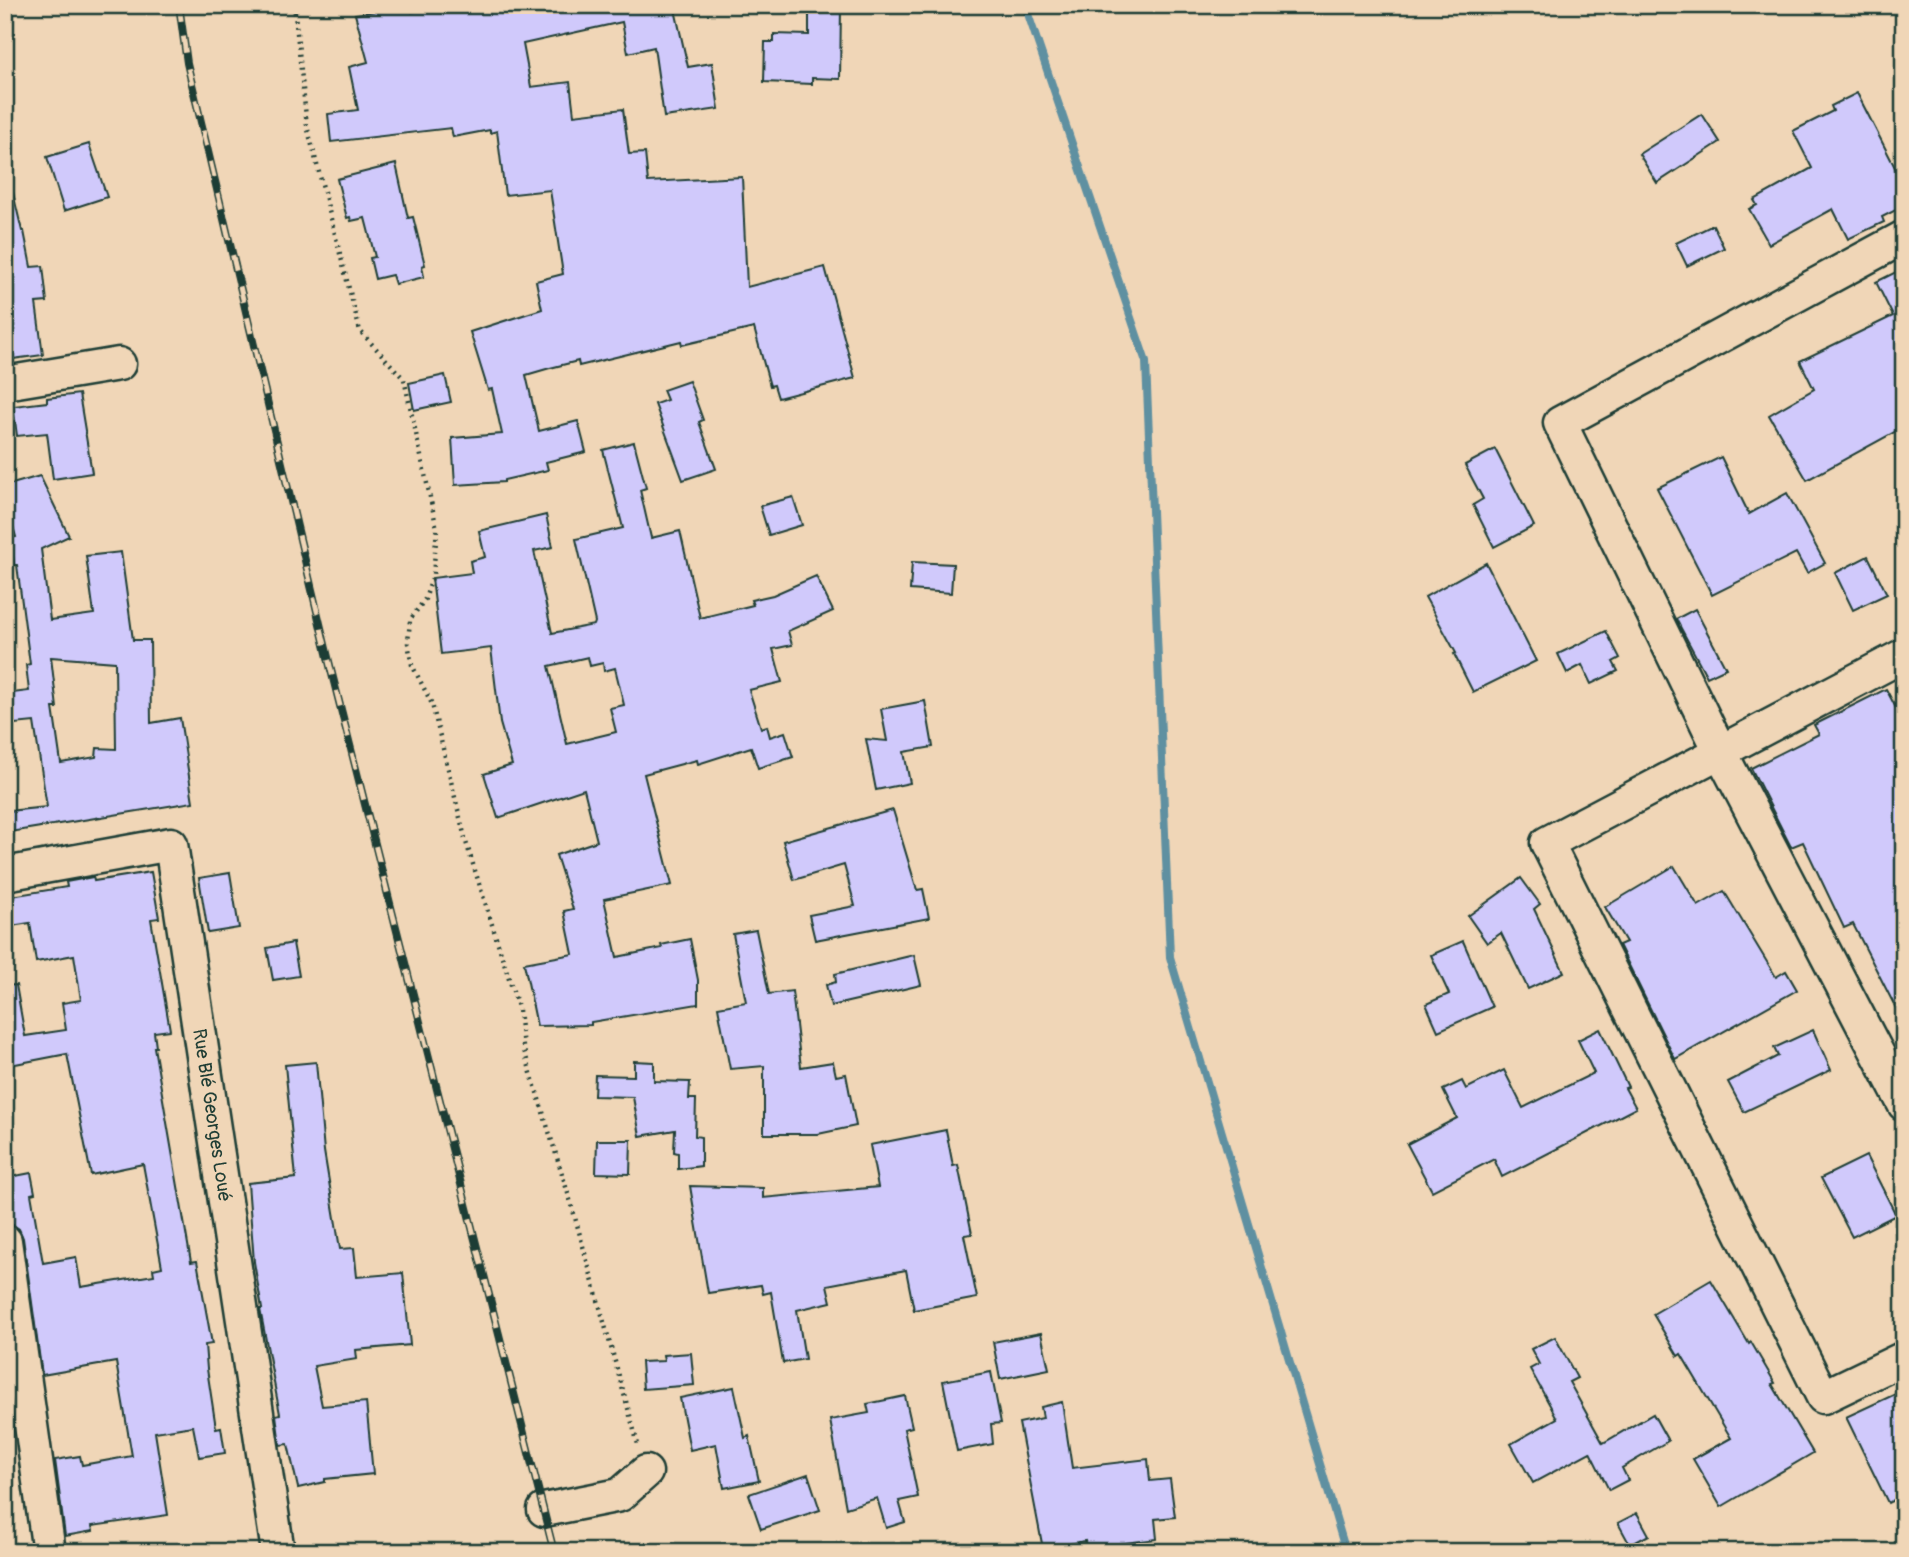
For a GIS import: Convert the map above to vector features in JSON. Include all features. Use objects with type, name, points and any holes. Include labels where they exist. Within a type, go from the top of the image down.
[{"type":"street","points":[[1904,237],[1559,423],[1720,751],[1904,1104]]},
{"type":"street","points":[[5,383],[119,364]]},
{"type":"street","points":[[1904,655],[1547,843],[1823,1397],[1904,1358]]},
{"type":"street","name":"Rue Blé Georges Loué","points":[[5,874],[171,844],[278,1552]]},
{"type":"street","points":[[5,1241],[13,1348],[49,1552]]},
{"type":"street","points":[[544,1510],[620,1496],[646,1472]]},
{"type":"path","points":[[294,5],[307,127],[360,331],[404,379],[437,529],[433,575],[425,599],[410,620],[408,643],[412,665],[432,704],[466,842],[519,1010],[523,1047],[571,1203],[646,1472]]},
{"type":"building","points":[[440,5],[674,5],[688,67],[712,63],[719,109],[664,117],[654,47],[628,53],[622,22],[523,44],[531,87],[570,82],[574,115],[623,109],[629,154],[645,153],[648,182],[742,177],[747,287],[825,267],[855,378],[778,398],[774,385],[770,386],[754,328],[682,345],[681,341],[579,366],[578,361],[550,368],[526,375],[539,431],[578,421],[586,452],[546,462],[548,470],[504,482],[455,485],[452,438],[502,434],[492,389],[488,390],[470,332],[542,309],[536,281],[563,274],[550,190],[505,195],[497,131],[453,137],[451,128],[331,142],[328,114],[358,110],[349,67],[368,62],[355,14],[411,6],[412,12]]},
{"type":"building","points":[[809,7],[841,7],[840,79],[812,78],[812,84],[764,82],[765,42],[774,42],[774,34],[809,35]]},
{"type":"building","points":[[1857,93],[1904,185],[1904,206],[1882,217],[1884,222],[1848,239],[1833,209],[1769,244],[1749,209],[1757,205],[1754,200],[1812,168],[1793,131],[1833,111],[1831,106]]},
{"type":"building","points":[[1702,114],[1720,142],[1657,183],[1639,154]]},
{"type":"building","points":[[89,144],[107,197],[64,211],[47,157]]},
{"type":"building","points":[[396,164],[408,218],[413,217],[425,265],[422,266],[424,277],[395,284],[392,275],[375,279],[370,258],[375,257],[365,218],[351,221],[350,217],[347,218],[337,179]]},
{"type":"building","points":[[13,193],[31,267],[43,266],[47,302],[36,303],[43,355],[5,360],[5,194]]},
{"type":"building","points":[[1713,225],[1724,248],[1687,266],[1676,243]]},
{"type":"building","points":[[1904,268],[1904,427],[1807,480],[1769,415],[1814,389],[1800,361],[1893,316],[1876,282]]},
{"type":"building","points":[[445,375],[451,402],[414,410],[409,383]]},
{"type":"building","points":[[689,381],[703,420],[699,422],[716,469],[683,480],[655,404],[667,400],[663,390]]},
{"type":"building","points":[[79,394],[92,473],[53,479],[47,433],[17,436],[13,406],[47,402],[47,398]]},
{"type":"building","points":[[634,442],[646,488],[640,490],[651,538],[680,531],[700,618],[753,605],[751,600],[773,595],[816,576],[833,611],[788,631],[792,645],[773,649],[782,682],[749,690],[761,728],[767,726],[770,737],[785,732],[793,757],[758,768],[751,747],[698,764],[697,760],[644,774],[672,885],[604,899],[617,957],[690,939],[698,980],[698,1004],[591,1022],[591,1025],[537,1026],[524,963],[573,954],[564,911],[573,909],[556,855],[597,841],[584,789],[498,818],[484,774],[512,765],[500,723],[491,648],[441,654],[432,578],[472,573],[470,561],[485,557],[479,531],[546,515],[553,547],[534,551],[552,633],[594,625],[576,539],[623,528],[603,450]],"holes":[[[588,657],[590,666],[603,663],[604,671],[615,668],[624,705],[610,708],[616,732],[567,744],[549,666]]]},
{"type":"building","points":[[1495,449],[1534,526],[1494,547],[1473,505],[1483,499],[1465,465]]},
{"type":"building","points":[[1721,457],[1749,514],[1787,493],[1825,563],[1807,573],[1796,553],[1712,595],[1657,488]]},
{"type":"building","points":[[40,476],[69,536],[41,549],[50,620],[94,614],[86,556],[121,552],[133,640],[150,640],[151,723],[180,718],[193,802],[10,832],[8,811],[47,807],[34,722],[5,725],[5,694],[29,691],[26,665],[30,664],[11,538],[16,537],[5,498],[5,486]],"holes":[[[51,657],[115,662],[116,749],[97,748],[96,757],[61,763],[53,708],[57,708]]]},
{"type":"building","points":[[793,497],[802,525],[769,535],[760,506]]},
{"type":"building","points":[[1868,556],[1887,594],[1853,610],[1835,573]]},
{"type":"building","points":[[912,562],[953,564],[951,593],[910,590]]},
{"type":"building","points":[[1486,563],[1536,661],[1473,692],[1454,654],[1456,653],[1425,597]]},
{"type":"building","points":[[1695,609],[1726,668],[1707,677],[1676,619]]},
{"type":"building","points":[[1606,631],[1620,658],[1613,662],[1618,671],[1591,684],[1582,665],[1567,673],[1558,654]]},
{"type":"building","points":[[1886,689],[1904,723],[1904,1024],[1853,924],[1844,928],[1803,842],[1791,847],[1751,768],[1819,734],[1814,725]]},
{"type":"building","points":[[925,701],[933,747],[904,752],[910,783],[876,790],[866,739],[887,741],[881,709]]},
{"type":"building","points":[[893,810],[917,890],[923,889],[929,918],[815,940],[809,915],[855,906],[844,865],[794,880],[783,841]]},
{"type":"building","points":[[1674,866],[1698,906],[1724,891],[1776,977],[1786,971],[1797,990],[1675,1059],[1619,945],[1626,942],[1605,907]]},
{"type":"building","points":[[151,872],[159,918],[151,919],[170,1030],[154,1032],[154,1047],[191,1262],[197,1261],[212,1344],[205,1345],[207,1369],[216,1428],[221,1427],[225,1453],[199,1457],[193,1426],[155,1432],[168,1515],[92,1526],[93,1531],[65,1536],[55,1460],[80,1456],[82,1465],[132,1456],[116,1362],[42,1375],[23,1238],[19,1229],[12,1224],[5,1178],[31,1173],[35,1193],[31,1194],[43,1263],[76,1257],[81,1287],[154,1275],[153,1269],[162,1267],[143,1164],[91,1175],[67,1054],[5,1066],[5,986],[16,985],[25,1036],[66,1030],[62,1003],[81,1000],[74,955],[36,962],[30,923],[5,927],[5,897],[67,887],[66,882],[93,877],[94,881]]},
{"type":"building","points":[[230,873],[239,928],[208,933],[199,878]]},
{"type":"building","points":[[1521,878],[1540,904],[1534,909],[1564,972],[1528,989],[1501,933],[1487,943],[1468,916]]},
{"type":"building","points":[[756,930],[769,994],[792,991],[801,1067],[833,1062],[836,1076],[846,1074],[856,1126],[818,1134],[764,1134],[764,1066],[730,1069],[718,1007],[746,1002],[733,934]]},
{"type":"building","points":[[1463,941],[1492,1007],[1438,1031],[1426,1004],[1449,994],[1431,955]]},
{"type":"building","points":[[293,943],[299,976],[273,980],[267,948]]},
{"type":"building","points":[[914,955],[921,985],[831,1006],[826,985],[836,982],[835,974]]},
{"type":"building","points":[[1600,1029],[1636,1108],[1502,1177],[1494,1159],[1432,1191],[1407,1144],[1457,1118],[1443,1090],[1462,1081],[1466,1089],[1504,1070],[1523,1108],[1594,1073],[1578,1040]]},
{"type":"building","points":[[1813,1030],[1831,1070],[1744,1112],[1728,1082],[1778,1056],[1774,1048]]},
{"type":"building","points":[[634,1061],[654,1062],[654,1081],[690,1082],[689,1099],[696,1099],[695,1136],[701,1137],[701,1166],[678,1169],[678,1153],[674,1152],[675,1130],[640,1136],[633,1097],[594,1096],[595,1075],[634,1076]]},
{"type":"building","points":[[316,1062],[324,1151],[340,1249],[354,1248],[357,1277],[403,1273],[410,1345],[356,1350],[357,1359],[314,1366],[322,1406],[366,1402],[373,1474],[325,1479],[325,1482],[298,1488],[288,1444],[280,1445],[276,1415],[280,1414],[260,1309],[248,1183],[296,1178],[285,1065]]},
{"type":"building","points":[[946,1130],[953,1166],[958,1165],[972,1234],[964,1235],[977,1298],[914,1310],[906,1270],[827,1285],[831,1302],[797,1310],[805,1359],[783,1363],[771,1292],[763,1294],[761,1285],[708,1293],[690,1186],[763,1188],[763,1198],[878,1187],[870,1145]]},
{"type":"building","points":[[597,1140],[631,1140],[630,1174],[596,1173]]},
{"type":"building","points":[[1866,1156],[1896,1215],[1852,1237],[1821,1178]]},
{"type":"building","points":[[1711,1280],[1749,1344],[1751,1342],[1775,1383],[1772,1384],[1813,1453],[1721,1507],[1693,1459],[1731,1438],[1681,1354],[1678,1356],[1653,1314]]},
{"type":"building","points":[[1041,1333],[1049,1369],[1000,1379],[993,1342]]},
{"type":"building","points":[[1555,1337],[1577,1378],[1569,1382],[1603,1443],[1653,1414],[1668,1441],[1622,1468],[1628,1480],[1609,1490],[1590,1452],[1533,1483],[1511,1444],[1557,1418],[1530,1369],[1539,1364],[1531,1349]]},
{"type":"building","points":[[691,1353],[694,1385],[643,1389],[641,1362],[664,1361],[663,1355]]},
{"type":"building","points":[[991,1372],[1001,1423],[991,1424],[993,1444],[957,1451],[943,1381]]},
{"type":"building","points":[[734,1387],[745,1438],[749,1436],[759,1481],[724,1488],[716,1444],[690,1450],[680,1398]]},
{"type":"building","points":[[1904,1390],[1904,1495],[1888,1503],[1846,1417]]},
{"type":"building","points":[[905,1396],[912,1427],[904,1429],[918,1497],[899,1501],[905,1522],[886,1528],[877,1498],[846,1508],[830,1420],[869,1413],[867,1404]]},
{"type":"building","points":[[1062,1402],[1072,1468],[1148,1459],[1150,1481],[1170,1479],[1175,1517],[1155,1519],[1157,1539],[1086,1548],[1085,1541],[1043,1549],[1019,1423],[1043,1418],[1041,1407]]},
{"type":"building","points":[[808,1474],[820,1510],[761,1529],[749,1494]]},
{"type":"building","points":[[1637,1513],[1649,1535],[1630,1545],[1618,1523]]},
{"type":"waterway","points":[[1025,5],[1146,362],[1170,957],[1346,1552]]},
{"type":"railway","points":[[179,5],[187,63],[331,670],[554,1552]]}]
